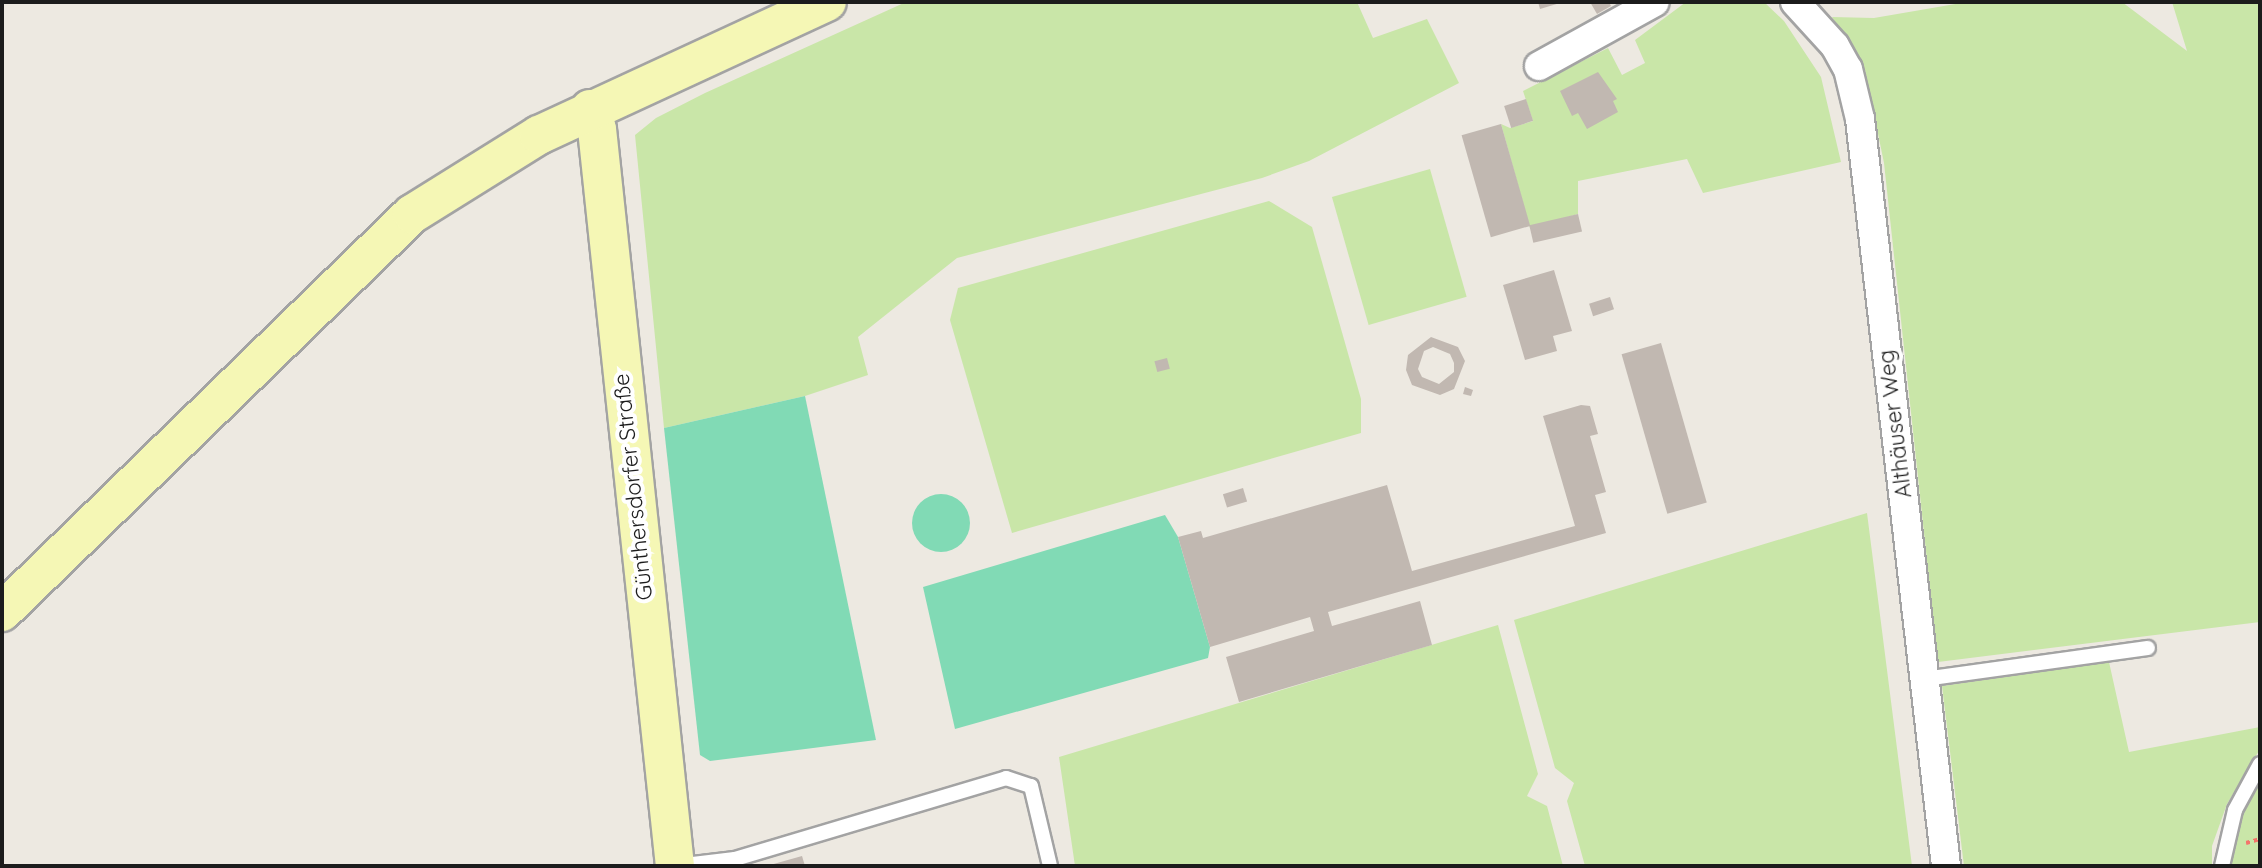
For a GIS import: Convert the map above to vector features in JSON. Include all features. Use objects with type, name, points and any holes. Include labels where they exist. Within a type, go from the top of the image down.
[{"type":"main road","points":[[2,612],[412,214],[492,160],[590,109],[827,2]]},
{"type":"main road","name":"Günthersdorfer Straße","points":[[590,109],[597,129],[675,866]]},
{"type":"street","points":[[1539,66],[1655,2]]},
{"type":"street","name":"Althäuser Weg","points":[[1795,2],[1835,46],[1855,93],[1946,866]]},
{"type":"lane","points":[[1924,679],[2148,648]]},
{"type":"lane","points":[[2222,866],[2235,810],[2260,764]]},
{"type":"lane","points":[[675,866],[735,859],[1006,778],[1031,786],[1050,866]]},
{"type":"green space","points":[[906,2],[1357,2],[1373,38],[1427,19],[1459,83],[1309,161],[1262,178],[957,258],[858,337],[868,375],[805,396],[664,428],[635,135],[656,118],[705,93]]},
{"type":"green space","points":[[1686,2],[1764,2],[1784,21],[1821,77],[1841,162],[1703,193],[1687,159],[1578,181],[1578,214],[1530,228],[1501,124],[1510,128],[1533,121],[1523,91],[1608,48],[1622,75],[1645,63],[1635,40]]},
{"type":"green space","points":[[1967,2],[2122,2],[2187,51],[2172,2],[2260,2],[2260,622],[1938,662],[1884,163],[1865,70],[1832,17],[1874,18]]},
{"type":"green space","points":[[1430,169],[1467,297],[1369,325],[1332,197]]},
{"type":"green space","points":[[1269,201],[1312,227],[1361,399],[1361,433],[1012,533],[950,320],[958,288]]},
{"type":"green space","points":[[805,396],[876,740],[710,761],[700,755],[664,428]]},
{"type":"green space","points":[[941,494],[952,496],[961,503],[968,512],[968,534],[961,543],[952,550],[941,552],[930,550],[921,543],[914,534],[912,523],[914,512],[921,503],[930,496]]},
{"type":"green space","points":[[1867,513],[1912,866],[1585,866],[1567,801],[1574,783],[1555,768],[1514,620]]},
{"type":"green space","points":[[1165,515],[1178,537],[1210,647],[1208,658],[955,729],[923,587]]},
{"type":"green space","points":[[1498,625],[1538,774],[1527,796],[1547,806],[1563,866],[1075,866],[1059,757]]},
{"type":"green space","points":[[2109,662],[2129,752],[2260,727],[2260,749],[2227,804],[2212,846],[2212,866],[1964,866],[1942,686]]},
{"type":"green space","points":[[2260,779],[2260,866],[2230,866],[2241,814]]},
{"type":"building","points":[[1538,2],[1560,2],[1560,3],[1540,9]]},
{"type":"building","points":[[1590,2],[1609,2],[1611,6],[1597,14]]},
{"type":"building","points":[[1598,72],[1617,99],[1613,101],[1618,112],[1587,129],[1578,113],[1572,116],[1560,91]]},
{"type":"building","points":[[1526,99],[1533,121],[1511,128],[1504,106]]},
{"type":"building","points":[[1501,124],[1530,226],[1491,237],[1462,135]]},
{"type":"building","points":[[1578,214],[1582,232],[1533,243],[1529,225]]},
{"type":"building","points":[[1554,270],[1572,331],[1553,336],[1557,351],[1525,360],[1503,285]]},
{"type":"building","points":[[1610,297],[1614,309],[1593,316],[1589,304]]},
{"type":"building","points":[[1431,337],[1458,347],[1465,361],[1454,389],[1440,395],[1412,385],[1406,370],[1408,355]],"holes":[[[1433,347],[1450,354],[1454,372],[1439,384],[1422,377],[1418,369],[1424,351]]]},
{"type":"building","points":[[1661,343],[1707,503],[1667,514],[1622,354]]},
{"type":"building","points":[[1167,358],[1170,369],[1157,372],[1154,361]]},
{"type":"building","points":[[1465,387],[1473,390],[1471,396],[1463,394]]},
{"type":"building","points":[[1581,405],[1590,406],[1598,434],[1590,436],[1606,492],[1595,495],[1606,533],[1328,612],[1332,626],[1420,601],[1432,645],[1239,702],[1226,657],[1314,631],[1310,617],[1210,647],[1178,537],[1201,531],[1203,538],[1387,485],[1412,571],[1575,526],[1543,416]]},
{"type":"building","points":[[1243,488],[1247,501],[1227,508],[1223,494]]},
{"type":"building","points":[[802,856],[805,866],[770,866],[770,865]]}]
